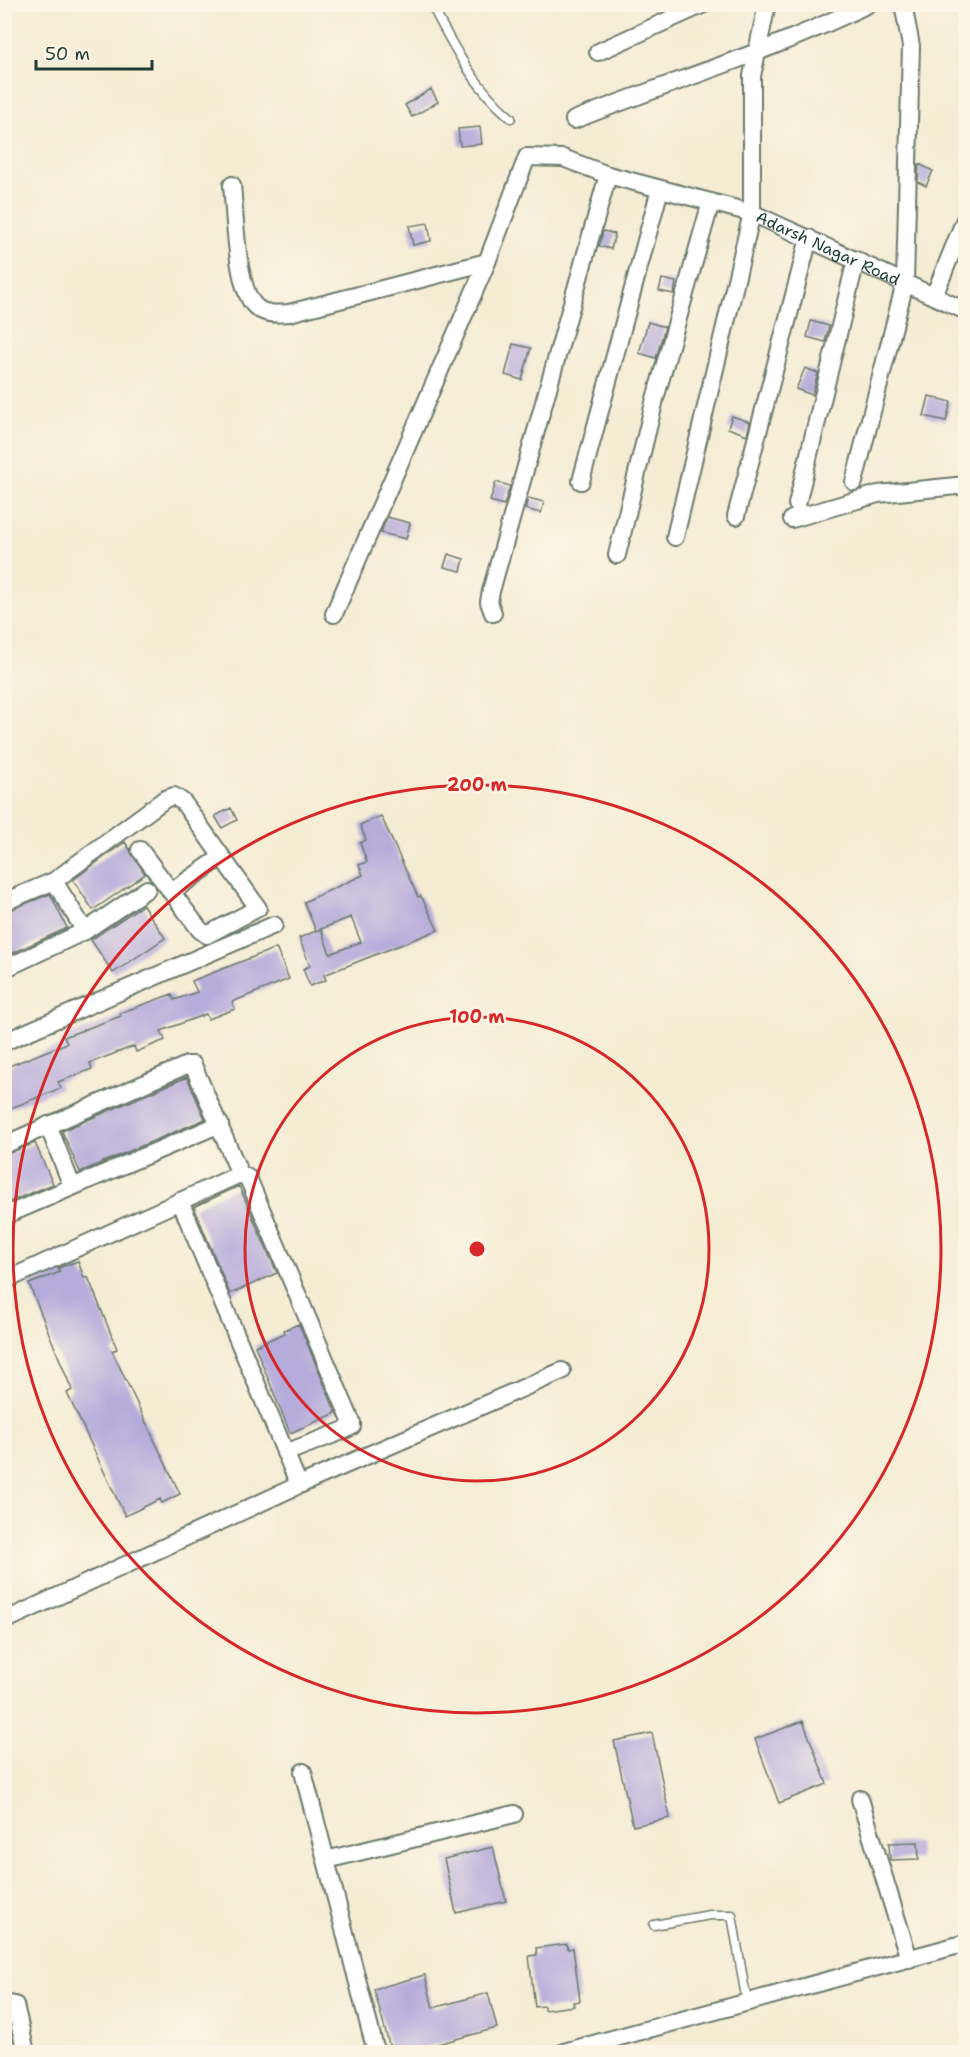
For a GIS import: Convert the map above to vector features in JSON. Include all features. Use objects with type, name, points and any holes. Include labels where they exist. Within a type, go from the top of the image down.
[{"type":"street","points":[[598,52],[704,4]]},
{"type":"street","name":"Adarsh Nagar Road","points":[[767,4],[756,54],[750,114],[752,213],[966,311]]},
{"type":"street","points":[[574,120],[666,84],[756,54],[868,4]]},
{"type":"street","points":[[854,482],[905,283],[911,46],[903,4]]},
{"type":"street","points":[[334,614],[487,262],[527,157],[563,158],[608,175],[752,213],[675,537]]},
{"type":"street","points":[[493,614],[489,602],[491,591],[608,175]]},
{"type":"street","points":[[232,185],[243,282],[255,307],[265,313],[290,314],[487,262]]},
{"type":"street","points":[[581,481],[660,189]]},
{"type":"street","points":[[617,555],[655,399],[711,202]]},
{"type":"street","points":[[934,296],[966,217]]},
{"type":"street","points":[[736,516],[809,238]]},
{"type":"street","points":[[856,260],[795,512],[878,494],[966,485]]},
{"type":"street","points":[[4,902],[54,881],[165,799],[174,796],[183,802],[220,858],[258,908],[211,943]]},
{"type":"street","points":[[140,850],[211,943]]},
{"type":"street","points":[[171,892],[220,858]]},
{"type":"street","points":[[54,881],[85,931]]},
{"type":"street","points":[[4,969],[85,931],[147,889]]},
{"type":"street","points":[[4,1042],[211,943],[274,925]]},
{"type":"street","points":[[4,1144],[187,1065],[193,1065],[240,1174],[248,1178],[352,1422],[352,1426],[285,1453]]},
{"type":"street","points":[[4,1216],[220,1124]]},
{"type":"street","points":[[48,1125],[72,1186]]},
{"type":"street","points":[[4,1281],[240,1174]]},
{"type":"street","points":[[180,1201],[299,1485]]},
{"type":"street","points":[[4,1621],[299,1485],[562,1371]]},
{"type":"street","points":[[303,1772],[376,2052]]},
{"type":"street","points":[[860,1799],[909,1959]]},
{"type":"street","points":[[326,1860],[514,1814]]},
{"type":"street","points":[[564,2052],[966,1943]]},
{"type":"street","points":[[4,2003],[15,2004],[26,2052]]},
{"type":"lane","points":[[431,4],[457,55],[487,95],[511,118]]},
{"type":"lane","points":[[654,1925],[710,1915],[732,1914],[747,2003]]},
{"type":"building","points":[[431,89],[438,102],[412,117],[405,105]]},
{"type":"building","points":[[480,127],[482,144],[460,146],[458,129]]},
{"type":"building","points":[[919,164],[933,171],[926,186],[918,182]]},
{"type":"building","points":[[428,223],[431,241],[413,245],[409,226]]},
{"type":"building","points":[[603,231],[615,234],[611,249],[599,246]]},
{"type":"building","points":[[662,279],[676,282],[674,294],[659,291]]},
{"type":"building","points":[[811,321],[829,326],[825,342],[807,337]]},
{"type":"building","points":[[648,322],[665,327],[656,358],[639,353]]},
{"type":"building","points":[[513,344],[531,348],[522,380],[505,375]]},
{"type":"building","points":[[805,368],[818,373],[812,395],[796,389]]},
{"type":"building","points":[[929,396],[951,402],[946,421],[924,416]]},
{"type":"building","points":[[732,416],[750,422],[747,435],[728,428]]},
{"type":"building","points":[[496,482],[510,486],[504,505],[490,501]]},
{"type":"building","points":[[528,498],[544,502],[541,513],[525,509]]},
{"type":"building","points":[[387,517],[410,523],[406,539],[381,533]]},
{"type":"building","points":[[448,554],[464,559],[461,571],[444,567]]},
{"type":"building","points":[[231,808],[237,820],[222,828],[215,816]]},
{"type":"building","points":[[381,816],[418,897],[421,896],[438,930],[324,975],[326,980],[310,986],[303,969],[310,966],[299,938],[321,929],[316,931],[304,902],[363,875],[359,865],[367,862],[360,843],[366,840],[360,825]],"holes":[[[351,917],[361,942],[330,954],[321,929]]]},
{"type":"building","points":[[125,842],[145,874],[93,910],[73,880]]},
{"type":"building","points":[[50,894],[67,928],[4,957],[4,912]]},
{"type":"building","points":[[143,905],[165,938],[113,973],[91,940]]},
{"type":"building","points":[[276,948],[289,979],[232,1002],[235,1009],[208,1019],[206,1014],[161,1031],[165,1040],[136,1052],[134,1046],[90,1063],[92,1069],[58,1082],[61,1088],[4,1111],[4,1068],[67,1043],[64,1037],[121,1016],[120,1013],[172,994],[174,1000],[197,992],[192,981]]},
{"type":"building","points":[[187,1077],[205,1119],[80,1172],[62,1131]]},
{"type":"building","points":[[35,1143],[53,1184],[4,1204],[4,1155]]},
{"type":"building","points":[[239,1186],[277,1273],[230,1294],[194,1207]]},
{"type":"building","points":[[78,1261],[84,1278],[88,1277],[117,1349],[112,1351],[180,1494],[162,1503],[160,1499],[125,1516],[67,1393],[72,1390],[29,1284],[60,1272],[58,1268]]},
{"type":"building","points":[[299,1324],[336,1413],[290,1433],[255,1346]]},
{"type":"building","points":[[803,1721],[827,1784],[779,1803],[755,1739]]},
{"type":"building","points":[[652,1733],[670,1818],[633,1826],[614,1741]]},
{"type":"building","points":[[918,1842],[919,1859],[890,1860],[889,1843]]},
{"type":"building","points":[[493,1847],[506,1901],[456,1913],[444,1859]]},
{"type":"building","points":[[567,1944],[568,1949],[573,1948],[580,2001],[573,2002],[574,2006],[544,2010],[544,2006],[535,2007],[529,1956],[537,1955],[536,1948]]},
{"type":"building","points":[[425,1975],[433,2008],[488,1993],[497,2028],[408,2052],[391,2052],[374,1989]]}]
